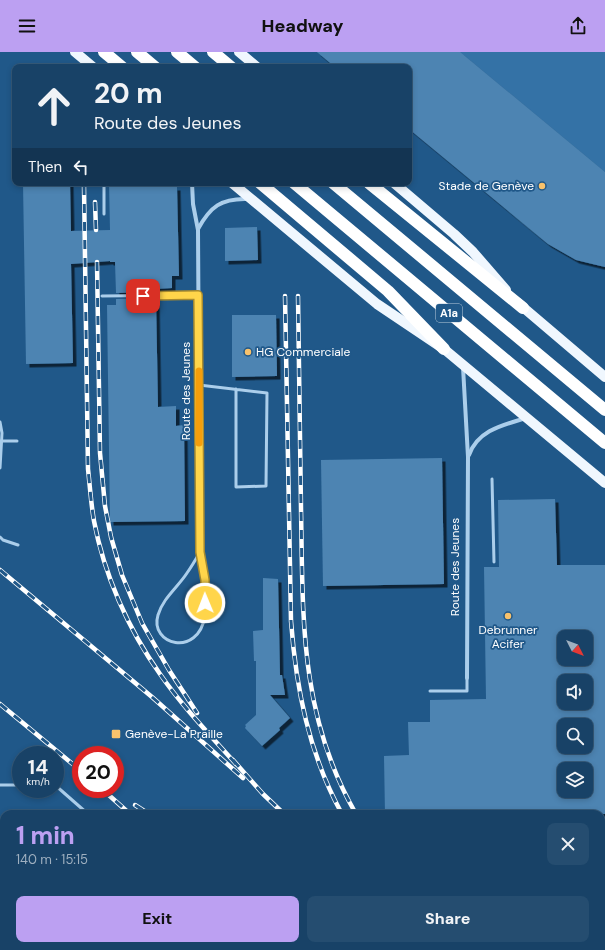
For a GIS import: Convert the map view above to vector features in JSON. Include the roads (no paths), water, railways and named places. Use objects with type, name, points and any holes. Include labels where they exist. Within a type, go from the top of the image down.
[{"type":"highway","points":[[104,52],[118,64]]},
{"type":"highway","points":[[137,52],[151,64]]},
{"type":"highway","points":[[177,52],[191,64]]},
{"type":"highway","points":[[213,52],[227,64]]},
{"type":"highway","points":[[264,186],[388,291],[444,348]]},
{"type":"highway","name":"A1a","points":[[298,186],[605,444]]},
{"type":"highway","name":"A1a","points":[[337,186],[605,410]]},
{"type":"highway","points":[[373,186],[523,308]]},
{"type":"main road","points":[[75,52],[89,64]]},
{"type":"main road","points":[[239,52],[253,64]]},
{"type":"main road","points":[[236,186],[377,304],[444,348],[526,418],[605,482]]},
{"type":"main road","points":[[398,186],[473,252],[523,308],[605,377]]},
{"type":"street","name":"Route des Jeunes","points":[[192,186],[193,204],[198,230],[200,552]]},
{"type":"street","points":[[198,230],[210,210],[219,203],[238,198],[251,199]]},
{"type":"street","name":"Route des Jeunes","points":[[462,364],[468,457],[467,678]]},
{"type":"street","points":[[468,457],[472,447],[490,429],[526,418]]},
{"type":"lane","points":[[104,186],[104,214]]},
{"type":"lane","points":[[102,296],[198,295]]},
{"type":"lane","points":[[199,385],[267,392],[266,486],[236,487],[236,389]]},
{"type":"lane","points":[[0,422],[0,468]]},
{"type":"lane","points":[[1,441],[17,441]]},
{"type":"lane","points":[[492,479],[494,562]]},
{"type":"lane","points":[[0,537],[2,540],[18,545]]},
{"type":"lane","points":[[200,552],[205,580],[206,615],[198,634],[194,638],[184,643],[171,642],[166,639],[158,628],[158,614],[165,599],[187,573],[200,552]]},
{"type":"lane","points":[[206,615],[214,620]]},
{"type":"lane","points":[[430,691],[467,691],[467,678]]},
{"type":"lane","points":[[0,785],[12,785]]},
{"type":"lane","points":[[64,793],[83,810]]},
{"type":"railway","points":[[84,186],[88,469],[93,515],[98,541],[119,600],[148,657],[196,720],[236,764]]},
{"type":"railway","points":[[95,202],[96,230]]},
{"type":"railway","points":[[97,262],[100,453],[105,506],[111,537],[122,575],[142,623],[169,670],[197,713]]},
{"type":"railway","points":[[285,296],[291,621],[293,646],[296,671],[306,720],[321,768],[340,810]]},
{"type":"railway","points":[[298,296],[302,588],[308,665],[314,702],[324,740],[337,777],[354,810]]},
{"type":"railway","points":[[0,570],[152,697],[243,778]]},
{"type":"railway","points":[[0,704],[72,764]]},
{"type":"railway","points":[[233,760],[263,794],[280,810]]},
{"type":"railway","points":[[112,798],[126,810]]},
{"type":"railway","points":[[135,805],[143,810]]},
{"type":"place","name":"Stade de Genève","points":[[542,186]]},
{"type":"place","name":"HG Commerciale","points":[[248,352]]},
{"type":"place","name":"Debrunner Acifer","points":[[508,616]]},
{"type":"place","name":"Genève-La Praille","points":[[116,734]]}]
